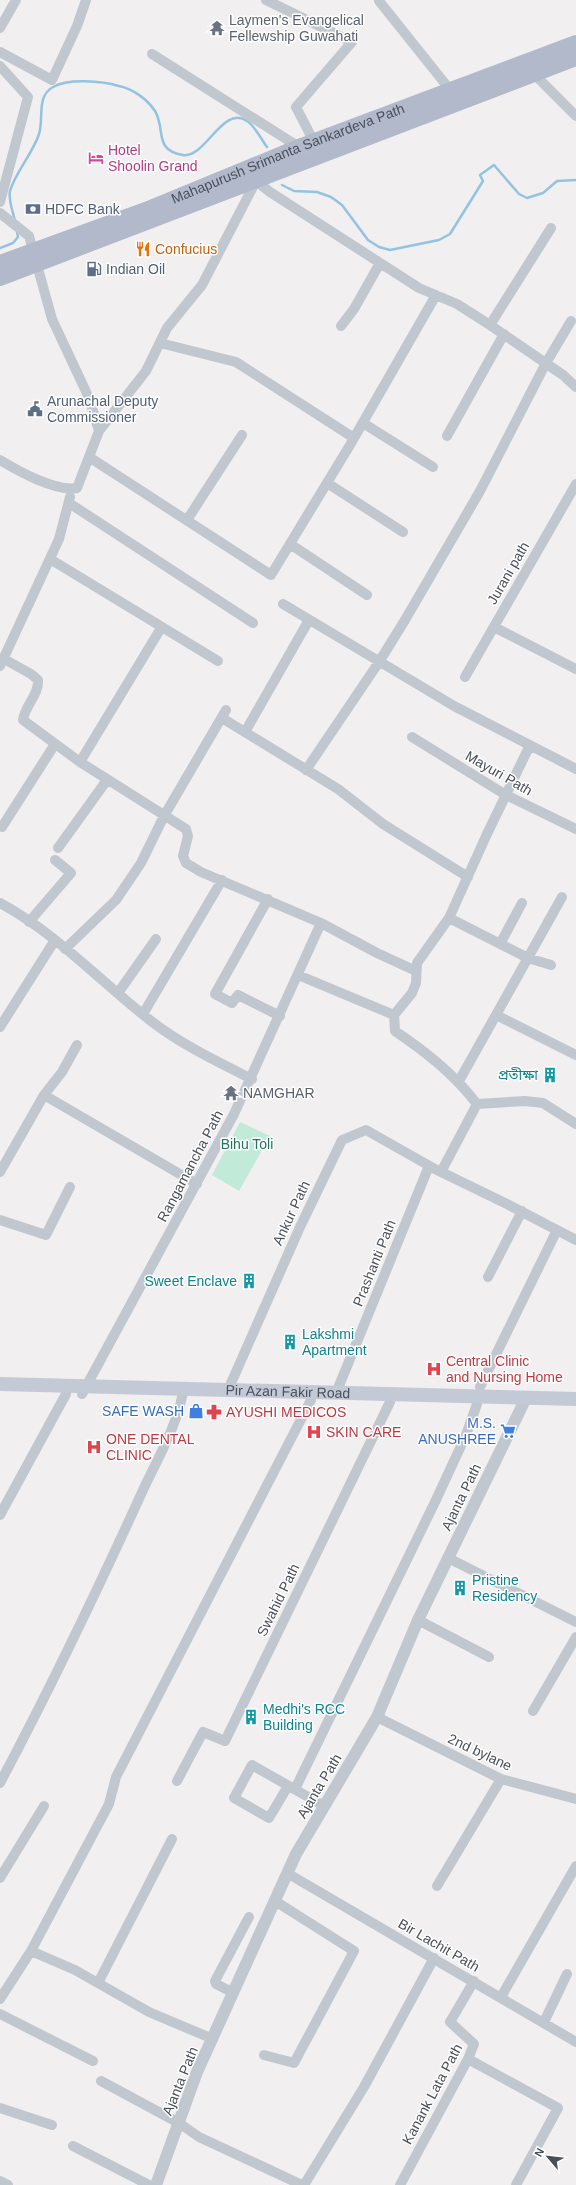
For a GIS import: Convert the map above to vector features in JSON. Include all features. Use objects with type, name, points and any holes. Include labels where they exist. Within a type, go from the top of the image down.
[{"type":"main road","name":"Mahapurush Srimanta Sankardeva Path","points":[[0,278],[34,258],[306,144],[576,43]]},
{"type":"main road","name":"Mahapurush Srimanta Sankardeva Path","points":[[0,263],[34,258],[256,181],[576,58]]},
{"type":"main road","name":"Pir Azan Fakir Road","points":[[0,1384],[84,1390],[182,1393],[311,1400],[477,1404],[574,1401]]},
{"type":"main road","name":"Pir Azan Fakir Road","points":[[0,1392],[66,1394],[84,1390]]},
{"type":"main road","name":"Pir Azan Fakir Road","points":[[182,1393],[228,1390],[336,1393],[523,1403]]},
{"type":"street","points":[[0,28],[16,0]]},
{"type":"street","points":[[0,52],[52,80],[77,26],[86,0]]},
{"type":"street","points":[[266,0],[352,42],[296,107],[306,144]]},
{"type":"street","points":[[379,1],[451,91]]},
{"type":"street","points":[[152,54],[306,144]]},
{"type":"street","points":[[0,66],[28,97],[0,202]]},
{"type":"street","points":[[534,74],[576,116]]},
{"type":"street","points":[[0,169],[7,177]]},
{"type":"street","points":[[0,460],[19,472],[68,490],[76,488],[99,431],[146,371],[167,328],[202,285],[256,181],[270,192],[419,288],[457,304],[490,325],[563,375],[576,386]]},
{"type":"street","points":[[0,213],[10,219],[28,236],[52,319],[89,398],[99,431]]},
{"type":"street","points":[[490,325],[551,228]]},
{"type":"street","points":[[341,326],[354,308],[380,263]]},
{"type":"street","points":[[89,457],[271,575],[363,423],[436,295]]},
{"type":"street","points":[[306,770],[379,662],[480,491],[546,363],[571,321]]},
{"type":"street","points":[[446,436],[504,334]]},
{"type":"street","points":[[160,343],[236,362],[354,438]]},
{"type":"street","points":[[363,423],[433,467]]},
{"type":"street","points":[[187,520],[242,435]]},
{"type":"street","points":[[327,483],[403,532]]},
{"type":"street","name":"Jurani path","points":[[465,677],[576,484]]},
{"type":"street","points":[[72,489],[59,539],[2,663],[31,674],[38,680],[39,688],[24,712],[23,720],[80,762],[186,829],[188,836],[183,856],[186,863],[321,923],[377,953],[416,971]]},
{"type":"street","points":[[69,503],[253,623]]},
{"type":"street","points":[[290,544],[368,595]]},
{"type":"street","points":[[50,560],[218,661]]},
{"type":"street","points":[[283,604],[454,706],[576,770]]},
{"type":"street","points":[[245,732],[309,620]]},
{"type":"street","points":[[494,627],[576,669]]},
{"type":"street","points":[[80,762],[161,628]]},
{"type":"street","points":[[66,949],[116,900],[141,863],[164,816],[224,714],[245,732],[338,789],[383,824],[468,877]]},
{"type":"street","name":"Mayuri Path","points":[[412,737],[506,795],[576,829]]},
{"type":"street","points":[[2,826],[55,744]]},
{"type":"street","points":[[477,1104],[459,1081],[421,1049],[395,1031],[394,1015],[412,992],[416,983],[417,963],[449,918],[530,746]]},
{"type":"street","points":[[58,848],[107,780]]},
{"type":"street","points":[[29,922],[71,873],[55,860]]},
{"type":"street","points":[[143,1014],[222,880]]},
{"type":"street","points":[[459,1081],[562,897]]},
{"type":"street","points":[[268,899],[215,994],[232,1004],[238,995],[280,1016]]},
{"type":"street","points":[[500,944],[522,903]]},
{"type":"street","points":[[0,904],[55,940],[143,1014],[200,1053],[252,1079]]},
{"type":"street","points":[[449,918],[528,958],[551,965]]},
{"type":"street","name":"Rangamancha Path","points":[[84,1390],[197,1184],[252,1079],[321,923]]},
{"type":"street","points":[[118,993],[156,939]]},
{"type":"street","points":[[0,1028],[55,940]]},
{"type":"street","points":[[298,975],[394,1015]]},
{"type":"street","points":[[496,1015],[576,1055]]},
{"type":"street","points":[[0,1172],[44,1095],[62,1072],[77,1045]]},
{"type":"street","points":[[44,1095],[197,1184]]},
{"type":"street","points":[[477,1104],[525,1101],[543,1103],[576,1124]]},
{"type":"street","points":[[441,1172],[477,1104]]},
{"type":"street","name":"Ankur Path","points":[[228,1390],[300,1227],[342,1140],[366,1130],[429,1166]]},
{"type":"street","points":[[429,1166],[522,1211],[576,1240]]},
{"type":"street","name":"Prashanti Path","points":[[336,1393],[429,1166]]},
{"type":"street","points":[[0,1220],[46,1235],[70,1187]]},
{"type":"street","points":[[488,1277],[522,1211]]},
{"type":"street","points":[[480,1387],[557,1230]]},
{"type":"street","points":[[0,1783],[30,1727],[120,1540],[171,1428],[182,1393]]},
{"type":"street","points":[[0,1515],[66,1394]]},
{"type":"street","points":[[0,1999],[32,1951],[109,1804],[116,1777],[311,1400]]},
{"type":"street","name":"Swahid Path","points":[[177,1781],[203,1732],[225,1740],[390,1402]]},
{"type":"street","name":"Ajanta Path","points":[[156,2185],[197,2072],[214,2039],[287,1873],[296,1854],[377,1717],[418,1620],[523,1403]]},
{"type":"street","points":[[324,1806],[292,1785],[252,1765],[234,1798],[269,1818],[292,1785],[435,1502],[466,1435],[477,1404]]},
{"type":"street","points":[[448,1558],[576,1622]]},
{"type":"street","points":[[418,1620],[488,1657]]},
{"type":"street","points":[[533,1711],[576,1637]]},
{"type":"street","name":"2nd bylane","points":[[377,1717],[501,1779],[576,1799]]},
{"type":"street","points":[[437,1886],[501,1779]]},
{"type":"street","points":[[0,1878],[44,1806]]},
{"type":"street","points":[[98,1983],[172,1839]]},
{"type":"street","points":[[501,1996],[576,1866]]},
{"type":"street","name":"Bir Lachit Path","points":[[287,1873],[501,1996],[576,2042]]},
{"type":"street","points":[[264,2055],[294,2063],[354,1951],[275,1901]]},
{"type":"street","points":[[234,1993],[216,1984],[215,1981],[249,1917]]},
{"type":"street","points":[[32,1951],[75,1970],[149,2012],[214,2039]]},
{"type":"street","points":[[101,2081],[179,2123],[200,2137],[303,2185],[364,2087],[434,1958]]},
{"type":"street","points":[[544,2022],[567,1974]]},
{"type":"street","name":"Kanank Lata Path","points":[[400,2185],[468,2059],[474,2044],[450,2022],[474,1981]]},
{"type":"street","points":[[0,2014],[93,2061]]},
{"type":"street","points":[[468,2059],[558,2108],[516,2185]]},
{"type":"street","points":[[0,2108],[52,2125]]},
{"type":"street","points":[[74,2146],[148,2185]]},
{"type":"street","points":[[0,2181],[8,2185]]},
{"type":"green space","name":"Bihu Toli","points":[[240,1122],[270,1136],[239,1191],[212,1175]]},
{"type":"waterway","points":[[15,221],[10,202],[10,191],[12,184],[33,148],[39,134],[42,102],[44,96],[48,91],[59,84],[76,81],[95,82],[124,87],[134,92],[148,102],[155,111],[164,144],[168,149],[183,155],[191,154],[199,149],[222,125],[230,120],[238,118],[250,123],[267,147]]},
{"type":"waterway","points":[[282,185],[294,191],[317,192],[331,197],[342,205],[368,240],[379,247],[390,250],[439,240],[450,234],[483,181],[480,175],[494,165],[519,194],[527,198],[543,193],[557,181],[576,180]]},
{"type":"waterway","points":[[0,248],[13,243],[18,237],[17,232]]},
{"type":"place","name":"Laymen's Evangelical Fellewship Guwahati","points":[[217,28]]},
{"type":"place","name":"Hotel Shoolin Grand","points":[[96,158]]},
{"type":"place","name":"HDFC Bank","points":[[33,209]]},
{"type":"place","name":"Confucius","points":[[143,249]]},
{"type":"place","name":"Indian Oil","points":[[94,269]]},
{"type":"place","name":"Arunachal Deputy Commissioner","points":[[35,409]]},
{"type":"place","name":"প্রতীক্ষা","points":[[550,1075]]},
{"type":"place","name":"NAMGHAR","points":[[231,1093]]},
{"type":"place","name":"Sweet Enclave","points":[[249,1281]]},
{"type":"place","name":"Lakshmi Apartment","points":[[290,1342]]},
{"type":"place","name":"Central Clinic and Nursing Home","points":[[434,1369]]},
{"type":"place","name":"SAFE WASH","points":[[196,1411]]},
{"type":"place","name":"AYUSHI MEDICOS","points":[[214,1412]]},
{"type":"place","name":"M.S. ANUSHREE","points":[[508,1431]]},
{"type":"place","name":"SKIN CARE","points":[[314,1432]]},
{"type":"place","name":"ONE DENTAL CLINIC","points":[[94,1447]]},
{"type":"place","name":"Pristine Residency","points":[[460,1588]]},
{"type":"place","name":"Medhi's RCC Building","points":[[251,1717]]}]
